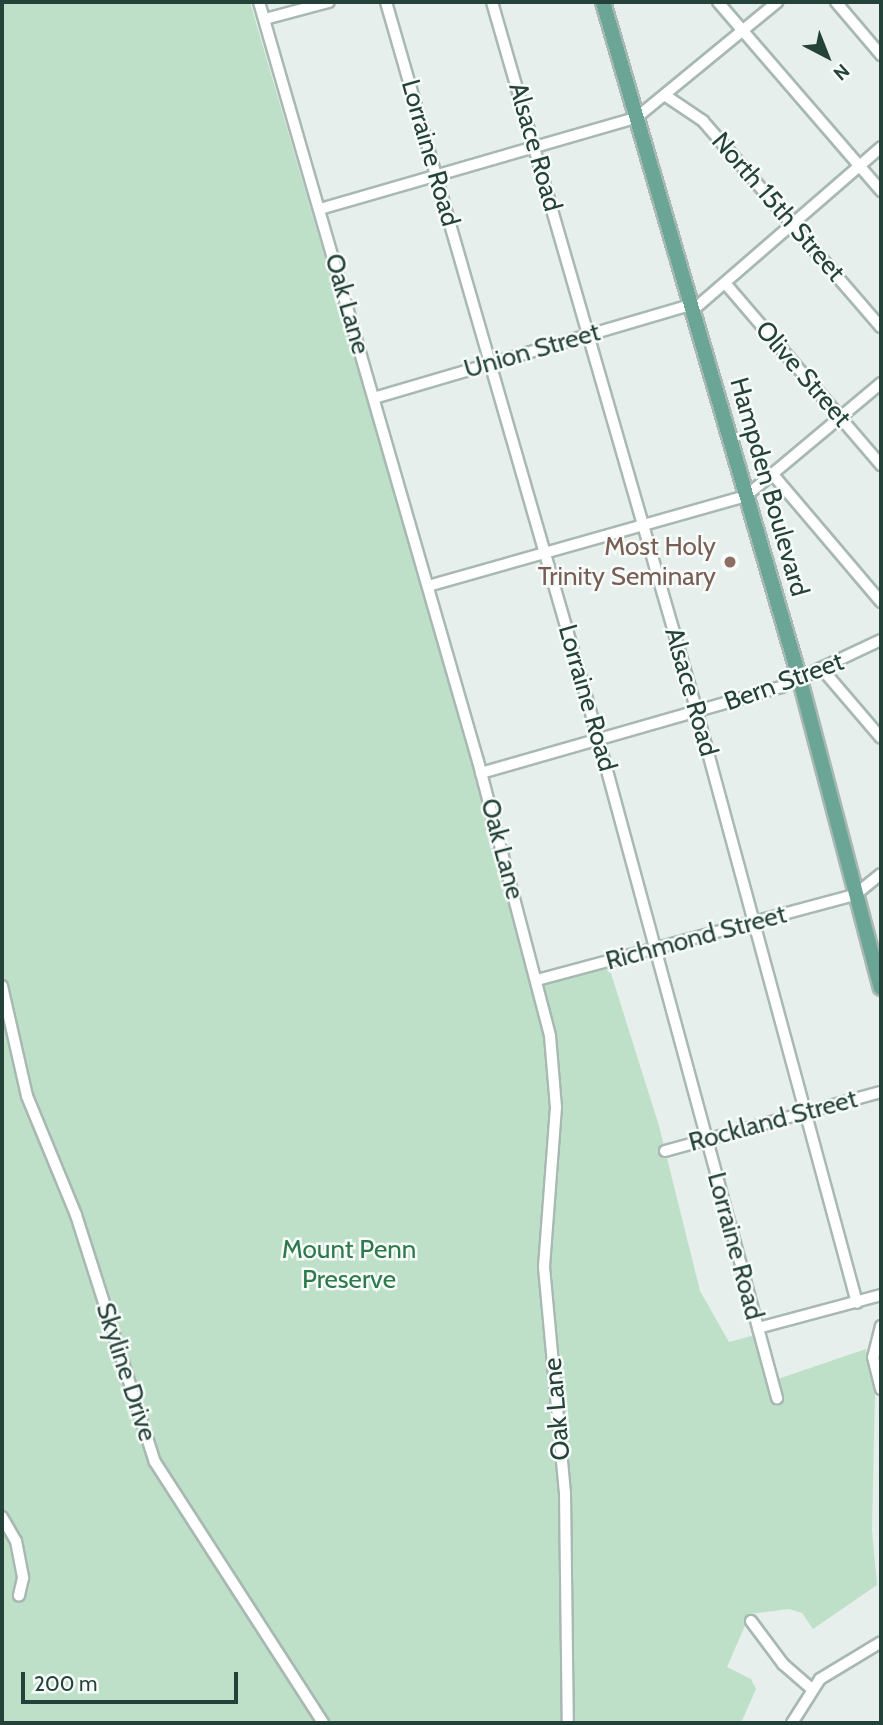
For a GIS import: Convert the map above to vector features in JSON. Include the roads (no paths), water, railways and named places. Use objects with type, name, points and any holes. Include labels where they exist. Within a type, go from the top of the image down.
[{"type":"main road","name":"Hampden Boulevard","points":[[603,2],[800,680],[881,988]]},
{"type":"street","name":"Oak Lane","points":[[259,2],[428,586],[537,980],[556,1088],[544,1267],[565,1493],[568,1723]]},
{"type":"street","points":[[265,19],[329,2]]},
{"type":"street","name":"Lorraine Road","points":[[386,2],[599,741],[777,1398]]},
{"type":"street","name":"Alsace Road","points":[[492,2],[697,712],[856,1303]]},
{"type":"street","points":[[718,2],[881,191]]},
{"type":"street","points":[[320,209],[636,118],[777,2]]},
{"type":"street","points":[[836,2],[881,55]]},
{"type":"street","name":"North 15th Street","points":[[666,96],[703,121],[881,327]]},
{"type":"street","name":"Union Street","points":[[374,398],[691,308],[725,283],[881,147]]},
{"type":"street","name":"Olive Street","points":[[725,283],[881,465]]},
{"type":"street","points":[[428,586],[746,496],[775,477],[881,383]]},
{"type":"street","points":[[775,477],[881,602]]},
{"type":"street","name":"Bern Street","points":[[481,773],[599,741],[800,680],[881,640]]},
{"type":"street","points":[[823,670],[881,738]]},
{"type":"street","points":[[855,895],[881,875]]},
{"type":"street","name":"Richmond Street","points":[[537,980],[855,895]]},
{"type":"street","name":"Skyline Drive","points":[[2,986],[27,1097],[84,1238],[155,1462],[323,1723]]},
{"type":"street","name":"Rockland Street","points":[[665,1151],[881,1093]]},
{"type":"street","points":[[758,1328],[881,1295]]},
{"type":"street","points":[[881,1326],[873,1357],[881,1389]]},
{"type":"street","points":[[2,1517],[16,1541],[23,1578],[19,1596]]},
{"type":"street","points":[[751,1620],[783,1664],[811,1688]]},
{"type":"street","points":[[792,1723],[811,1688],[845,1659],[881,1642]]},
{"type":"place","name":"Most Holy Trinity Seminary","points":[[730,562]]},
{"type":"park label","name":"Mount Penn Preserve","points":[[349,1265]]}]
